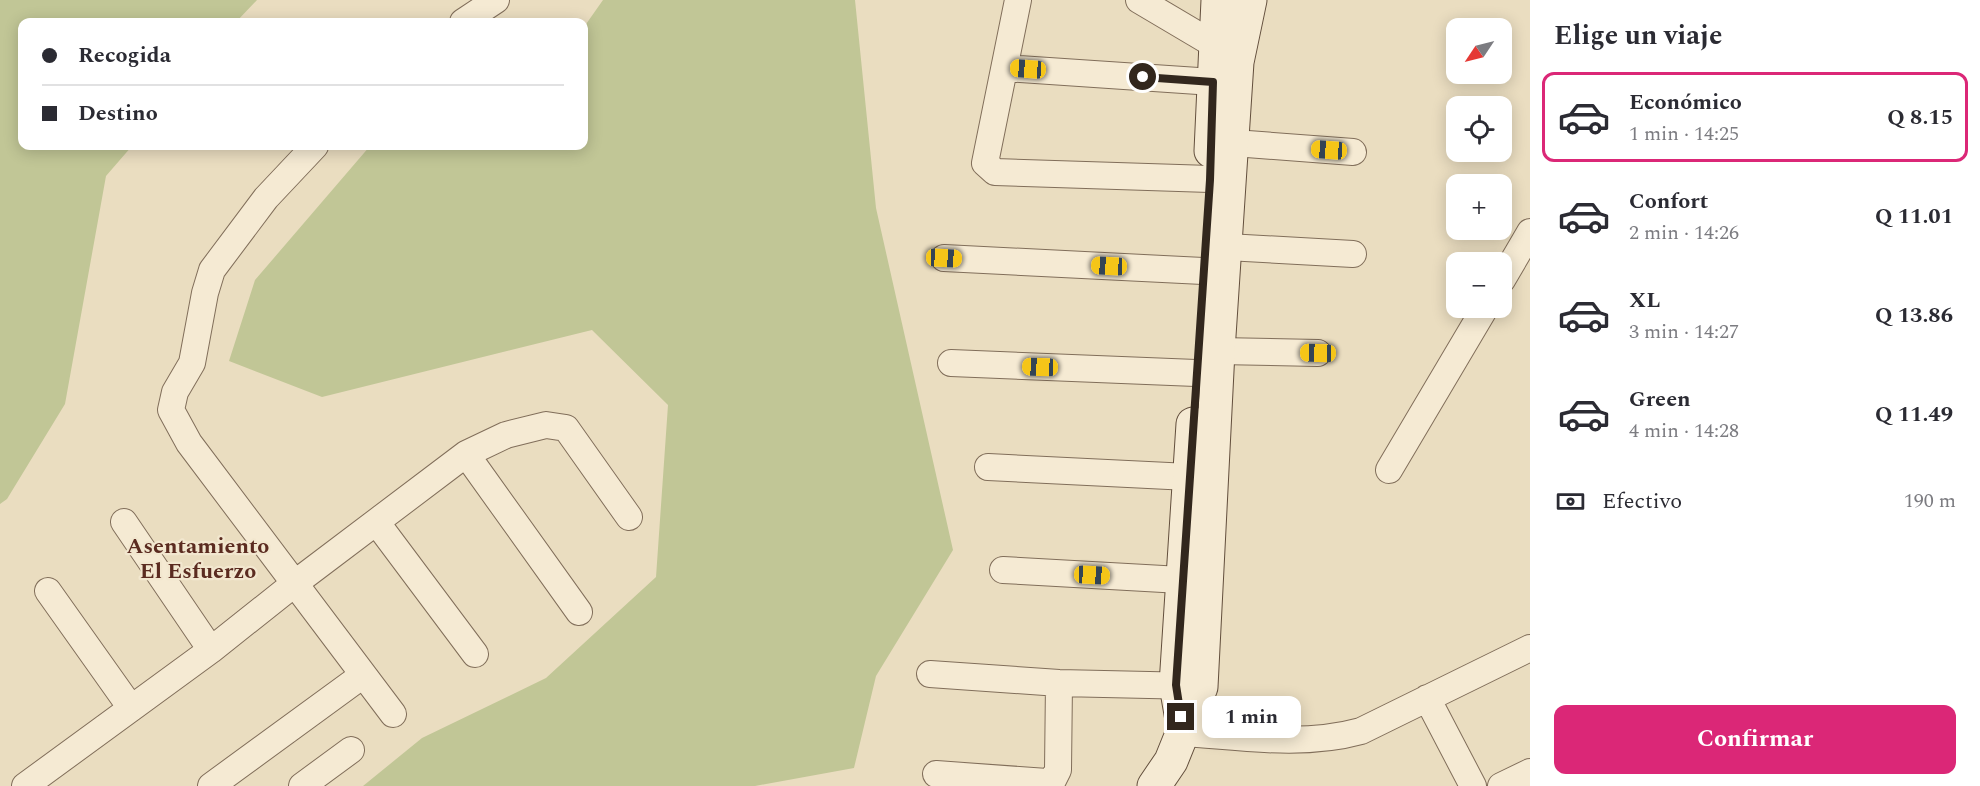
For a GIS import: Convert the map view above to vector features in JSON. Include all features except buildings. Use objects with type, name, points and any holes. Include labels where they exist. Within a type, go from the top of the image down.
[{"type":"main road","points":[[1154,786],[1172,761],[1184,733],[1189,686],[1207,362],[1203,271],[1210,180],[1218,0]]},
{"type":"main road","points":[[1189,686],[1181,580],[1189,477],[1227,246],[1237,62],[1250,0]]},
{"type":"street","points":[[469,18],[496,0]]},
{"type":"street","points":[[1018,0],[985,163],[995,171],[1210,180]]},
{"type":"street","points":[[1139,0],[1215,45]]},
{"type":"street","points":[[1005,68],[1213,82]]},
{"type":"street","points":[[1234,143],[1353,152]]},
{"type":"street","points":[[311,150],[266,198],[212,270],[205,293],[192,363],[175,392],[171,410],[189,443],[393,714]]},
{"type":"street","points":[[1512,263],[1530,232]]},
{"type":"street","points":[[1227,246],[1353,254]]},
{"type":"street","points":[[944,258],[1203,271]]},
{"type":"street","points":[[1389,470],[1479,318]]},
{"type":"street","points":[[951,363],[1207,362],[1318,353]]},
{"type":"street","points":[[25,786],[211,650],[466,454],[516,432],[546,425],[566,428],[629,517]]},
{"type":"street","points":[[466,454],[579,612]]},
{"type":"street","points":[[988,467],[1189,477]]},
{"type":"street","points":[[124,522],[211,650]]},
{"type":"street","points":[[377,523],[475,654]]},
{"type":"street","points":[[1003,570],[1181,580]]},
{"type":"street","points":[[48,591],[131,708]]},
{"type":"street","points":[[1184,733],[1303,741],[1336,738],[1361,731],[1530,648]]},
{"type":"street","points":[[930,674],[1059,683],[1189,686]]},
{"type":"street","points":[[212,786],[363,675]]},
{"type":"street","points":[[936,774],[1047,782],[1053,780],[1058,770],[1059,683]]},
{"type":"street","points":[[1427,698],[1473,786]]},
{"type":"street","points":[[302,786],[351,750]]},
{"type":"street","points":[[1501,786],[1530,771]]},
{"type":"green space","points":[[0,0],[257,0],[240,18],[18,18],[18,150],[129,150],[106,176],[65,404],[7,499],[0,504]]},
{"type":"green space","points":[[603,0],[855,0],[876,208],[953,550],[876,676],[854,768],[755,786],[363,786],[422,738],[546,678],[656,577],[668,405],[592,330],[322,397],[229,361],[255,280],[367,150],[588,150],[588,21]]},
{"type":"district","name":"Asentamiento El Esfuerzo","points":[[198,558]]},
{"type":"route","points":[[1143,77],[1213,82],[1210,180],[1176,685],[1181,717]]}]
